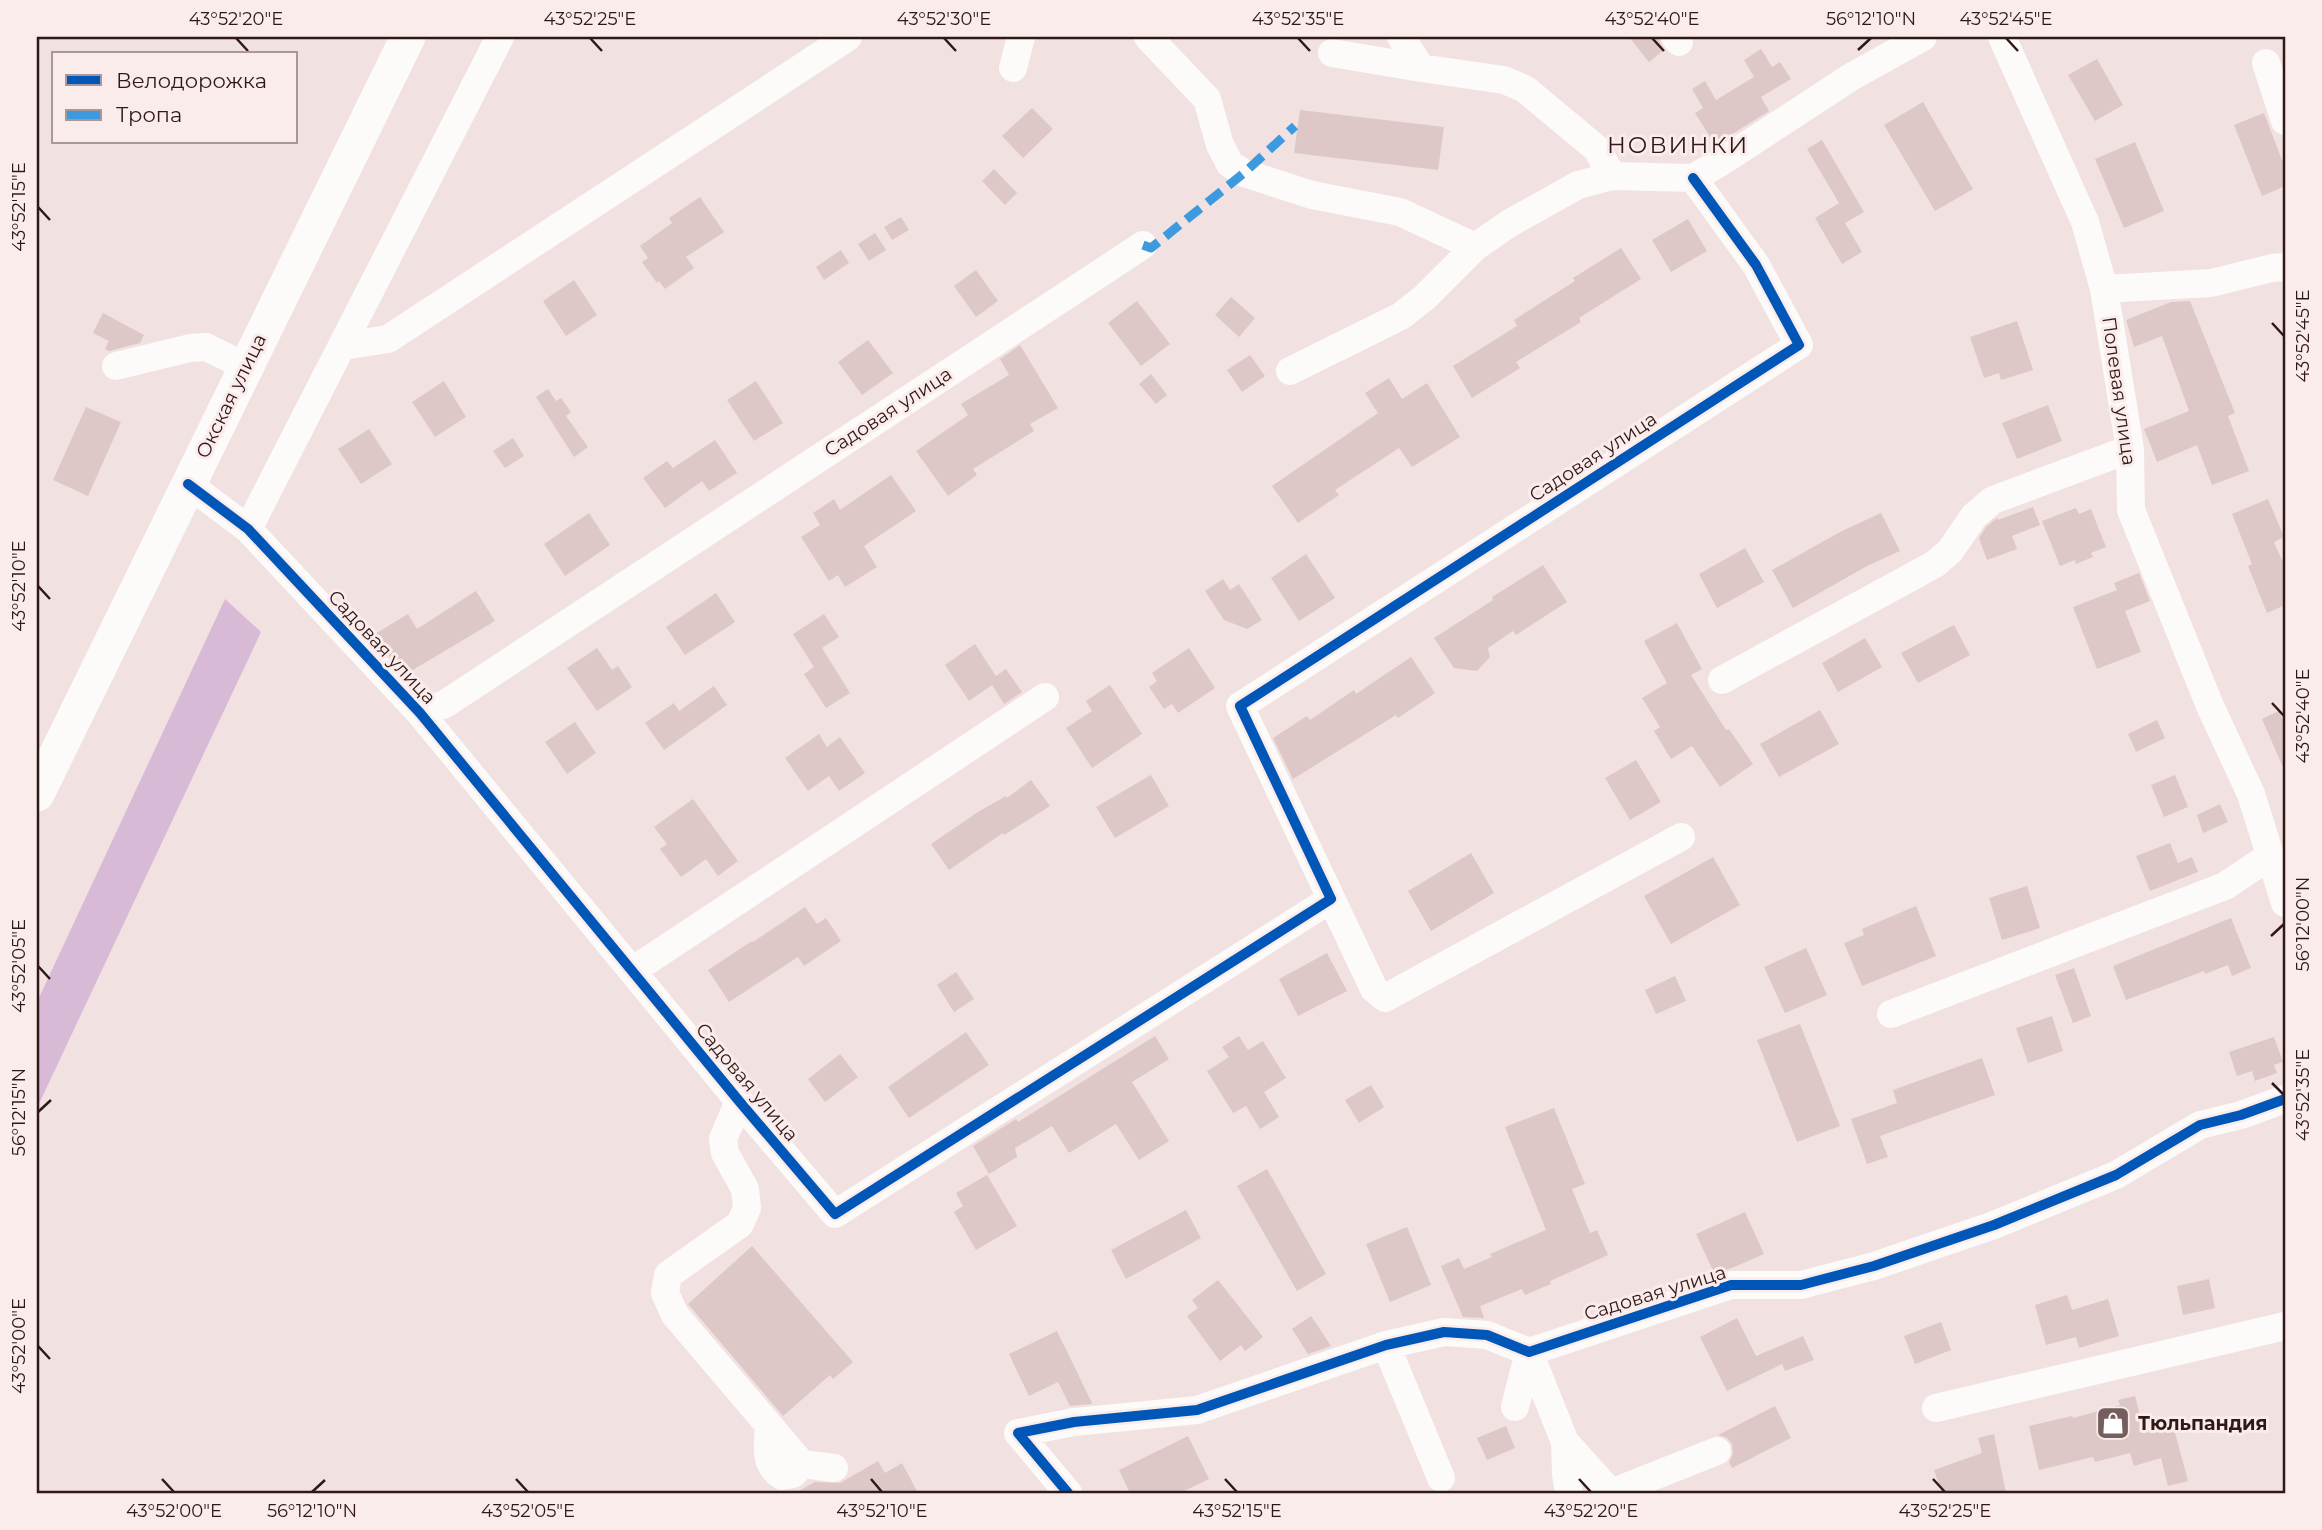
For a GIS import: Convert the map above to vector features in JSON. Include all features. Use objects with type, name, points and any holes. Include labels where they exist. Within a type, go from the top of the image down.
[{"type":"main road","name":"Окская улица","points":[[37,793],[245,366],[398,40]]},
{"type":"street","points":[[248,529],[500,37]]},
{"type":"street","points":[[343,346],[388,339],[848,37]]},
{"type":"street","points":[[1013,68],[1021,37]]},
{"type":"street","points":[[1148,37],[1207,99],[1220,145],[1230,164],[1244,173],[1312,195],[1400,212],[1475,247]]},
{"type":"street","points":[[1401,37],[1422,68]]},
{"type":"street","points":[[1290,371],[1401,316],[1424,298],[1475,247],[1510,223],[1577,185],[1612,176],[1693,178],[1850,77],[1923,37]]},
{"type":"street","name":"Полевая улица","points":[[2002,37],[2085,222],[2104,289],[2130,449],[2131,510],[2210,706],[2251,794],[2285,903]]},
{"type":"street","points":[[1332,53],[1504,80],[1525,89],[1597,149],[1612,176]]},
{"type":"street","points":[[2266,63],[2285,121]]},
{"type":"street","name":"Садовая улица","points":[[188,484],[248,529],[420,713],[835,1214],[1331,899],[1240,706],[1799,345],[1756,265],[1693,178]]},
{"type":"street","name":"Садовая улица","points":[[420,713],[445,704],[1143,245]]},
{"type":"street","points":[[2104,289],[2211,283],[2285,267]]},
{"type":"street","points":[[116,366],[190,348],[206,347],[245,366]]},
{"type":"street","points":[[1722,680],[1935,565],[1950,551],[1974,516],[1993,500],[2130,449]]},
{"type":"street","points":[[632,971],[1045,697]]},
{"type":"street","points":[[1331,899],[1374,989],[1385,998],[1681,837]]},
{"type":"street","points":[[1891,1014],[2225,886],[2270,856]]},
{"type":"street","name":"Садовая улица","points":[[1529,1352],[1731,1285],[1801,1285],[1874,1266],[1994,1225],[2116,1175],[2200,1125],[2241,1115],[2285,1099]]},
{"type":"street","points":[[739,1101],[723,1139],[725,1153],[745,1189],[747,1208],[740,1224],[668,1275],[665,1293],[675,1315],[802,1464],[834,1468]]},
{"type":"street","points":[[1936,1408],[2285,1326]]},
{"type":"street","points":[[1068,1493],[1018,1433],[1074,1422],[1198,1410],[1386,1345],[1444,1332],[1487,1335],[1529,1352],[1565,1442],[1569,1493]]},
{"type":"street","points":[[1386,1345],[1441,1478]]},
{"type":"street","points":[[1515,1407],[1529,1352]]},
{"type":"street","points":[[1565,1442],[1611,1493],[1717,1451]]},
{"type":"shaded area","points":[[225,599],[261,632],[37,1108],[37,1002]]},
{"type":"building","points":[[1629,37],[1657,37],[1664,50],[1649,62]]},
{"type":"building","points":[[1761,49],[1772,67],[1780,62],[1791,79],[1761,97],[1769,111],[1715,145],[1695,113],[1703,108],[1692,89],[1705,81],[1716,100],[1754,77],[1744,60]]},
{"type":"building","points":[[2097,59],[2123,105],[2095,121],[2068,75]]},
{"type":"building","points":[[1923,102],[1973,189],[1935,211],[1884,125]]},
{"type":"building","points":[[1032,108],[1053,129],[1023,158],[1002,136]]},
{"type":"building","points":[[1300,110],[1444,127],[1438,170],[1294,153]]},
{"type":"building","points":[[2264,113],[2285,168],[2285,186],[2262,196],[2234,125]]},
{"type":"building","points":[[1822,140],[1864,212],[1845,223],[1862,252],[1842,264],[1815,218],[1839,203],[1807,149]]},
{"type":"building","points":[[2135,142],[2164,211],[2124,228],[2095,159]]},
{"type":"building","points":[[994,169],[1017,193],[1005,205],[982,181]]},
{"type":"building","points":[[700,197],[724,232],[686,257],[694,268],[665,289],[659,281],[657,283],[642,262],[648,258],[640,246],[672,223],[669,218]]},
{"type":"building","points":[[901,217],[909,230],[892,240],[884,227]]},
{"type":"building","points":[[1688,219],[1707,251],[1671,272],[1652,240]]},
{"type":"building","points":[[875,233],[886,250],[869,261],[858,244]]},
{"type":"building","points":[[1621,248],[1641,279],[1579,318],[1581,322],[1516,362],[1520,368],[1472,398],[1453,366],[1517,326],[1514,320]]},
{"type":"building","points":[[841,250],[849,263],[824,280],[816,267]]},
{"type":"building","points":[[976,270],[998,301],[976,317],[954,286]]},
{"type":"building","points":[[574,280],[597,315],[566,336],[543,301]]},
{"type":"building","points":[[1231,297],[1255,318],[1239,337],[1215,315]]},
{"type":"building","points":[[1137,301],[1170,344],[1141,366],[1108,323]]},
{"type":"building","points":[[2190,301],[2235,413],[2228,416],[2249,471],[2212,485],[2197,445],[2157,462],[2144,429],[2189,411],[2162,336],[2134,347],[2126,320],[2171,302]]},
{"type":"building","points":[[103,313],[144,335],[140,343],[109,351],[105,349],[109,341],[93,333]]},
{"type":"building","points":[[2017,321],[2033,370],[2001,380],[1999,373],[1984,378],[1970,337]]},
{"type":"building","points":[[868,340],[893,373],[862,395],[838,362]]},
{"type":"building","points":[[1020,345],[1058,408],[1030,424],[1034,431],[973,469],[977,475],[948,496],[916,451],[968,415],[961,404],[1009,375],[1000,359]]},
{"type":"building","points":[[1250,355],[1265,376],[1242,392],[1227,370]]},
{"type":"building","points":[[1151,374],[1167,395],[1156,404],[1139,384]]},
{"type":"building","points":[[1389,378],[1402,399],[1427,383],[1460,437],[1412,467],[1399,448],[1335,490],[1339,495],[1298,523],[1272,486],[1378,413],[1365,393]]},
{"type":"building","points":[[444,381],[466,417],[435,437],[412,402]]},
{"type":"building","points":[[756,381],[783,423],[754,441],[727,400]]},
{"type":"building","points":[[548,389],[556,401],[561,398],[571,412],[566,416],[588,447],[574,457],[536,397]]},
{"type":"building","points":[[2048,405],[2062,441],[2017,459],[2002,423]]},
{"type":"building","points":[[86,407],[121,422],[88,496],[53,480]]},
{"type":"building","points":[[369,429],[392,464],[361,484],[338,449]]},
{"type":"building","points":[[513,438],[524,456],[505,468],[493,451]]},
{"type":"building","points":[[715,440],[737,473],[709,491],[702,481],[665,508],[643,478],[667,461],[673,468]]},
{"type":"building","points":[[891,475],[916,511],[864,546],[877,567],[845,587],[838,575],[829,581],[801,537],[820,525],[813,513],[834,499],[840,510]]},
{"type":"building","points":[[2268,499],[2284,537],[2274,542],[2285,567],[2285,605],[2267,613],[2248,566],[2252,564],[2232,514]]},
{"type":"building","points":[[2033,507],[2040,525],[2012,536],[2017,549],[1987,560],[1979,538],[1986,527],[1997,518],[1998,520]]},
{"type":"building","points":[[2076,508],[2079,514],[2091,509],[2106,547],[2091,553],[2093,557],[2076,564],[2075,560],[2060,566],[2042,521]]},
{"type":"building","points":[[589,513],[610,545],[565,576],[544,544]]},
{"type":"building","points":[[1881,513],[1900,551],[1867,566],[1793,608],[1772,570],[1840,532]]},
{"type":"building","points":[[1745,548],[1764,582],[1717,608],[1699,574]]},
{"type":"building","points":[[1306,554],[1335,598],[1299,621],[1271,578]]},
{"type":"building","points":[[1543,565],[1567,602],[1516,635],[1513,631],[1488,648],[1490,657],[1477,671],[1454,668],[1434,638]]},
{"type":"building","points":[[2139,573],[2150,601],[2125,611],[2141,652],[2097,669],[2073,607],[2117,590],[2114,583]]},
{"type":"building","points":[[1223,579],[1230,590],[1239,584],[1262,620],[1247,629],[1224,620],[1205,591]]},
{"type":"building","points":[[476,591],[495,621],[406,674],[386,653],[375,634],[408,614],[417,629]]},
{"type":"building","points":[[716,593],[735,622],[685,655],[666,627]]},
{"type":"building","points":[[824,614],[839,637],[822,648],[850,693],[826,708],[804,674],[814,667],[793,634]]},
{"type":"building","points":[[1677,623],[1702,669],[1691,675],[1726,730],[1729,729],[1753,764],[1720,787],[1692,746],[1671,759],[1654,731],[1660,727],[1642,698],[1667,683],[1644,641]]},
{"type":"building","points":[[1954,625],[1970,655],[1918,683],[1901,653]]},
{"type":"building","points":[[1865,638],[1882,667],[1838,692],[1822,663]]},
{"type":"building","points":[[975,644],[996,676],[1006,669],[1022,692],[1004,704],[992,685],[969,701],[945,665]]},
{"type":"building","points":[[597,648],[612,670],[618,666],[632,687],[597,711],[567,668]]},
{"type":"building","points":[[1189,648],[1215,688],[1178,713],[1172,704],[1164,709],[1149,687],[1157,681],[1152,673]]},
{"type":"building","points":[[1411,657],[1435,693],[1398,718],[1396,715],[1293,779],[1273,738],[1307,716],[1310,720],[1354,690],[1356,694]]},
{"type":"building","points":[[1110,685],[1142,734],[1092,768],[1066,728],[1092,711],[1086,701]]},
{"type":"building","points":[[714,686],[727,705],[664,750],[645,723],[674,703],[679,711]]},
{"type":"building","points":[[1820,710],[1839,744],[1779,777],[1760,744]]},
{"type":"building","points":[[2279,711],[2285,725],[2285,772],[2262,719]]},
{"type":"building","points":[[2157,720],[2165,738],[2136,752],[2128,734]]},
{"type":"building","points":[[575,722],[596,753],[567,774],[545,742]]},
{"type":"building","points":[[819,734],[827,747],[840,737],[865,773],[839,791],[829,776],[808,791],[785,758]]},
{"type":"building","points":[[1636,760],[1661,802],[1630,820],[1605,778]]},
{"type":"building","points":[[1151,775],[1169,806],[1115,838],[1096,807]]},
{"type":"building","points":[[2175,775],[2188,807],[2164,817],[2151,785]]},
{"type":"building","points":[[1031,780],[1050,806],[1004,835],[1003,833],[949,870],[931,844],[978,812],[1006,796],[1007,798]]},
{"type":"building","points":[[693,799],[738,861],[718,876],[706,859],[681,877],[660,849],[667,844],[654,827]]},
{"type":"building","points":[[2220,804],[2228,822],[2203,833],[2197,815]]},
{"type":"building","points":[[2170,843],[2178,863],[2192,857],[2198,872],[2150,891],[2136,856]]},
{"type":"building","points":[[1471,853],[1494,893],[1431,931],[1408,891]]},
{"type":"building","points":[[1713,857],[1740,905],[1671,944],[1644,896]]},
{"type":"building","points":[[2027,886],[2040,928],[2002,940],[1989,898]]},
{"type":"building","points":[[1916,906],[1936,956],[1862,986],[1844,943],[1864,935],[1862,929]]},
{"type":"building","points":[[805,907],[817,924],[826,918],[841,941],[804,966],[798,957],[729,1002],[708,970]]},
{"type":"building","points":[[2231,918],[2251,968],[2232,976],[2228,965],[2205,974],[2204,971],[2126,1000],[2113,966]]},
{"type":"building","points":[[1806,948],[1827,995],[1785,1013],[1764,967]]},
{"type":"building","points":[[1327,953],[1347,991],[1298,1016],[1279,979]]},
{"type":"building","points":[[2074,968],[2091,1016],[2073,1023],[2055,975]]},
{"type":"building","points":[[956,972],[974,999],[954,1012],[937,985]]},
{"type":"building","points":[[1675,976],[1686,1001],[1656,1014],[1645,990]]},
{"type":"building","points":[[2052,1016],[2063,1051],[2028,1063],[2016,1028]]},
{"type":"building","points":[[1800,1024],[1840,1126],[1797,1142],[1757,1040]]},
{"type":"building","points":[[966,1032],[989,1065],[909,1118],[888,1087]]},
{"type":"building","points":[[1155,1036],[1169,1059],[1132,1082],[1169,1141],[1139,1160],[1116,1124],[1069,1153],[1052,1126],[1015,1148],[1017,1157],[989,1174],[973,1146],[1016,1119],[1018,1122]]},
{"type":"building","points":[[1239,1036],[1248,1050],[1263,1041],[1286,1078],[1264,1092],[1279,1117],[1260,1129],[1246,1106],[1233,1113],[1207,1071],[1229,1057],[1222,1047]]},
{"type":"building","points":[[2274,1037],[2283,1062],[2274,1065],[2277,1073],[2255,1081],[2252,1071],[2237,1076],[2229,1052]]},
{"type":"building","points":[[840,1054],[858,1077],[825,1102],[808,1079]]},
{"type":"building","points":[[1982,1058],[1995,1095],[1880,1136],[1888,1157],[1867,1164],[1851,1119],[1897,1103],[1893,1090]]},
{"type":"building","points":[[1371,1085],[1384,1107],[1359,1123],[1345,1100]]},
{"type":"building","points":[[1554,1108],[1585,1184],[1572,1189],[1590,1233],[1597,1230],[1608,1255],[1525,1295],[1522,1289],[1480,1306],[1484,1318],[1463,1317],[1441,1266],[1459,1258],[1464,1269],[1492,1257],[1490,1254],[1546,1230],[1505,1127]]},
{"type":"building","points":[[1267,1169],[1326,1274],[1297,1291],[1237,1186]]},
{"type":"building","points":[[987,1175],[1017,1226],[976,1250],[954,1212],[963,1206],[956,1193]]},
{"type":"building","points":[[1186,1210],[1201,1238],[1126,1279],[1111,1250]]},
{"type":"building","points":[[1745,1212],[1764,1254],[1714,1273],[1696,1234]]},
{"type":"building","points":[[1407,1227],[1431,1285],[1390,1302],[1366,1244]]},
{"type":"building","points":[[752,1246],[853,1362],[833,1379],[830,1375],[783,1416],[688,1304]]},
{"type":"building","points":[[2209,1279],[2215,1308],[2183,1315],[2177,1286]]},
{"type":"building","points":[[1218,1280],[1263,1337],[1245,1351],[1241,1345],[1220,1361],[1187,1316],[1198,1308],[1192,1300]]},
{"type":"building","points":[[2067,1295],[2072,1310],[2108,1299],[2119,1336],[2079,1348],[2076,1337],[2046,1345],[2035,1305]]},
{"type":"building","points":[[1311,1316],[1331,1346],[1308,1354],[1292,1329]]},
{"type":"building","points":[[1737,1318],[1756,1356],[1803,1336],[1814,1360],[1785,1371],[1782,1364],[1727,1391],[1700,1337]]},
{"type":"building","points":[[1941,1322],[1951,1350],[1915,1364],[1904,1336]]},
{"type":"building","points":[[1057,1331],[1091,1404],[1070,1406],[1058,1382],[1029,1396],[1009,1354]]},
{"type":"building","points":[[2135,1396],[2141,1419],[2153,1416],[2158,1433],[2174,1429],[2188,1481],[2168,1486],[2161,1458],[2134,1466],[2130,1453],[2095,1462],[2093,1457],[2039,1470],[2029,1426],[2120,1405],[2118,1400]]},
{"type":"building","points":[[1775,1406],[1791,1438],[1732,1468],[1729,1462],[1733,1454],[1732,1444],[1727,1438],[1718,1435]]},
{"type":"building","points":[[1506,1426],[1515,1448],[1487,1460],[1477,1438]]},
{"type":"building","points":[[1994,1434],[2006,1493],[1942,1493],[1934,1470],[1982,1453],[1978,1438]]},
{"type":"building","points":[[1188,1436],[1209,1479],[1180,1493],[1130,1493],[1119,1470]]},
{"type":"building","points":[[878,1461],[885,1473],[902,1463],[918,1493],[795,1493],[815,1482],[840,1483]]},
{"type":"marked path","points":[[1143,245],[1151,248],[1244,173],[1295,126]]},
{"type":"cycle path","points":[[188,484],[248,529],[420,713],[835,1214],[1331,899],[1240,706],[1799,345],[1756,265],[1693,178]]},
{"type":"cycle path","points":[[1068,1493],[1018,1433],[1074,1422],[1197,1410],[1386,1345],[1444,1332],[1487,1335],[1529,1352],[1731,1285],[1801,1285],[1874,1266],[1994,1225],[2116,1175],[2200,1125],[2241,1115],[2285,1099]]},
{"type":"place","name":"Тюльпандия","points":[[2113,1423]]},
{"type":"district","name":"НОВИНКИ","points":[[1678,145]]}]
